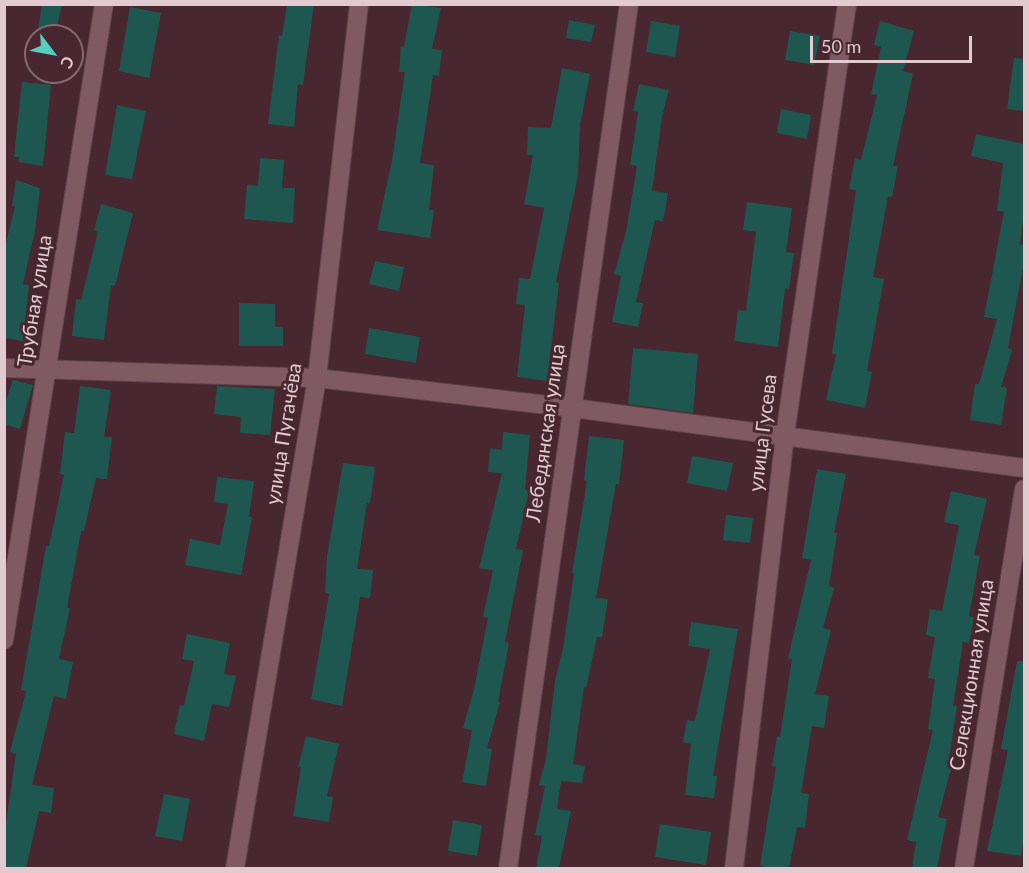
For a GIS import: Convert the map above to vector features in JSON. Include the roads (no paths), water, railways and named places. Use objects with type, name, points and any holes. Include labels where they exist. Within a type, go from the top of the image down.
[{"type":"street","name":"Трубная улица","points":[[4,640],[105,4]]},
{"type":"street","name":"улица Пугачёва","points":[[235,868],[317,378],[359,4]]},
{"type":"street","name":"Лебедянская улица","points":[[508,868],[629,4]]},
{"type":"street","name":"улица Гусева","points":[[734,868],[785,435],[847,4]]},
{"type":"street","points":[[4,368],[48,367],[317,378],[573,408],[1024,468]]},
{"type":"street","name":"Селекционная улица","points":[[964,868],[1024,489]]}]
